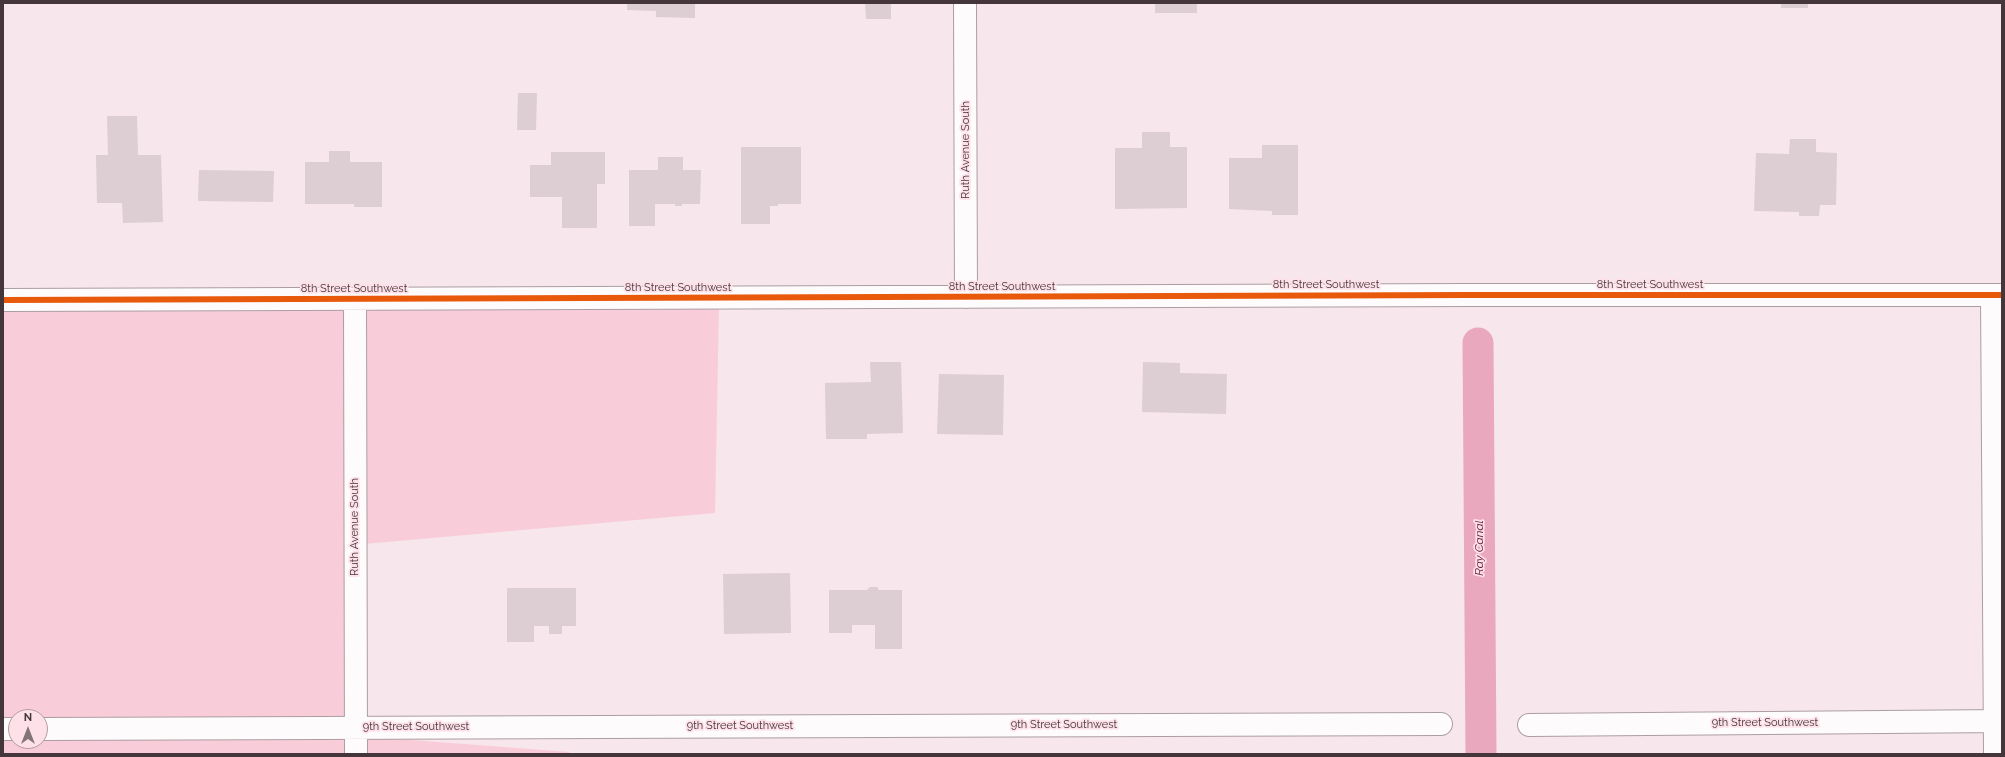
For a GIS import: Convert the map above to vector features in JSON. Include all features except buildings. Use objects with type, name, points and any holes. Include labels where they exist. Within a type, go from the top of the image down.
[{"type":"street","name":"Ruth Avenue South","points":[[965,3],[966,297]]},
{"type":"street","name":"8th Street Southwest","points":[[3,300],[1997,295]]},
{"type":"street","points":[[1995,754],[1998,721],[1997,295]]},
{"type":"street","name":"Ruth Avenue South","points":[[354,299],[356,754]]},
{"type":"street","name":"9th Street Southwest","points":[[1529,725],[1998,721]]},
{"type":"street","name":"9th Street Southwest","points":[[48,729],[1441,724]]},
{"type":"shaded area","points":[[3,295],[719,304],[715,513],[364,544],[359,736],[569,752],[569,754],[3,754]]},
{"type":"waterway","name":"Ray Canal","points":[[1478,343],[1481,754]]},
{"type":"cycle path","points":[[3,300],[1469,295],[2002,295]]}]
